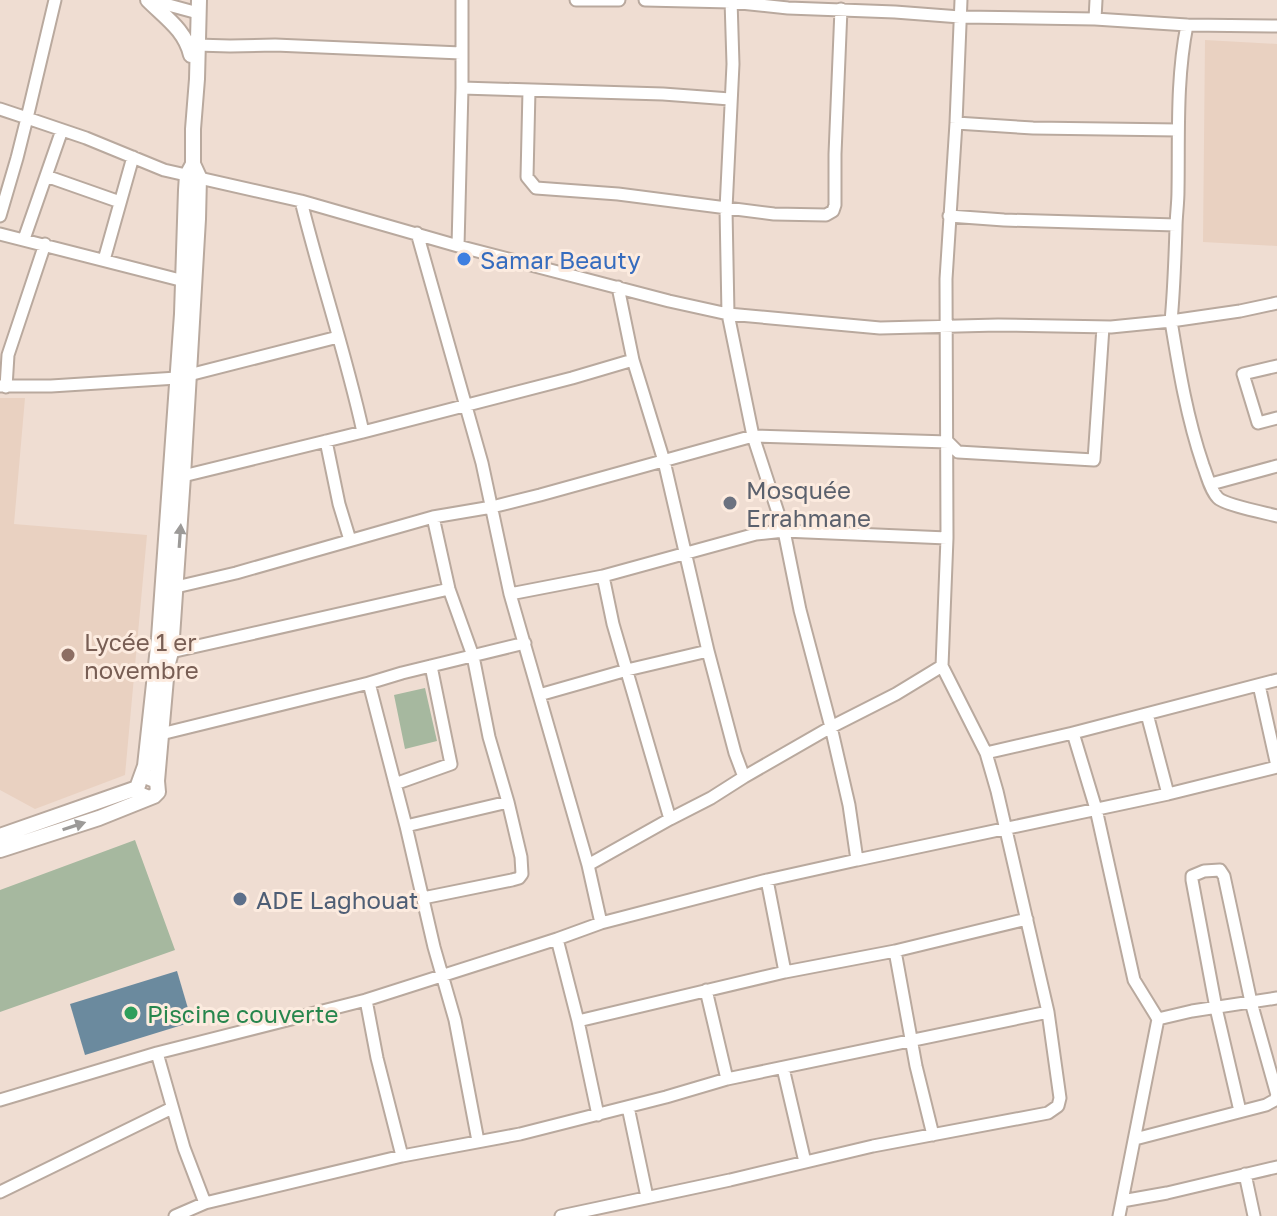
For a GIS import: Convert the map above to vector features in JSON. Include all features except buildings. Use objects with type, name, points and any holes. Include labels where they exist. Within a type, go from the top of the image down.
[{"type":"street","points":[[0,216],[55,0]]},
{"type":"street","points":[[143,788],[183,476],[184,281],[193,172],[198,7],[149,0]]},
{"type":"street","points":[[149,0],[186,39],[197,79]]},
{"type":"street","points":[[458,246],[462,0]]},
{"type":"street","points":[[576,0],[619,0]]},
{"type":"street","points":[[645,0],[731,1],[788,8],[960,17],[1277,26]]},
{"type":"street","points":[[561,1216],[1048,1113],[1058,1106],[1060,1098],[1048,1012],[1007,828],[986,753],[942,666],[947,538],[949,216],[961,0]]},
{"type":"street","points":[[1095,19],[1096,0]]},
{"type":"street","points":[[731,1],[733,64],[726,209],[728,314],[753,436],[784,531],[800,610],[831,727],[849,805],[857,860]]},
{"type":"street","points":[[529,90],[527,177],[536,188],[618,194],[774,214],[826,215],[833,211],[835,205],[841,9]]},
{"type":"street","points":[[1187,25],[1181,55],[1171,321],[1182,385],[1193,433],[1217,496],[1224,502],[1277,516]]},
{"type":"street","points":[[196,45],[461,53]]},
{"type":"street","points":[[462,88],[730,99]]},
{"type":"street","points":[[0,109],[164,170],[193,172],[458,246],[728,314],[880,328],[946,325],[1103,327],[1171,321],[1277,303]]},
{"type":"street","points":[[956,123],[1033,128],[1178,130]]},
{"type":"street","points":[[24,239],[62,130]]},
{"type":"street","points":[[104,260],[133,157]]},
{"type":"street","points":[[143,788],[154,796],[158,792],[167,667],[171,652],[169,586],[183,377],[198,219],[193,172]]},
{"type":"street","points":[[46,176],[120,202]]},
{"type":"street","points":[[301,201],[363,432]]},
{"type":"street","points":[[949,216],[1176,225]]},
{"type":"street","points":[[417,233],[492,507],[510,594],[588,865],[601,923]]},
{"type":"street","points":[[0,234],[184,281]]},
{"type":"street","points":[[45,244],[4,360],[3,386],[183,377],[338,337]]},
{"type":"street","points":[[618,287],[633,360],[664,461],[697,612],[744,777]]},
{"type":"street","points":[[169,586],[236,573],[433,517],[492,507],[753,436],[948,442],[958,452],[1094,460],[1103,327]]},
{"type":"street","points":[[183,476],[465,406],[633,360]]},
{"type":"street","points":[[1277,366],[1243,374],[1258,423],[1277,418]]},
{"type":"street","points":[[326,441],[350,540]]},
{"type":"street","points":[[1211,484],[1277,466]]},
{"type":"street","points":[[423,898],[519,878],[522,874],[521,857],[489,737],[473,656],[449,589],[433,517]]},
{"type":"street","points":[[510,594],[603,576],[756,534],[784,531],[947,538]]},
{"type":"street","points":[[603,576],[613,624],[670,819]]},
{"type":"street","points":[[171,652],[449,589]]},
{"type":"street","points":[[161,734],[525,643]]},
{"type":"street","points":[[539,695],[708,651]]},
{"type":"street","points":[[395,784],[451,764],[431,666]]},
{"type":"street","points":[[588,865],[942,666]]},
{"type":"street","points":[[986,753],[1277,680]]},
{"type":"street","points":[[369,683],[455,1020],[478,1141]]},
{"type":"street","points":[[0,1100],[157,1053],[366,1000],[601,923],[767,880],[1168,794],[1277,767],[1259,685]]},
{"type":"street","points":[[1147,714],[1168,794]]},
{"type":"street","points":[[1073,733],[1096,809],[1134,980],[1158,1019],[1119,1216]]},
{"type":"street","points":[[0,836],[143,788]]},
{"type":"street","points":[[0,850],[99,818],[143,788]]},
{"type":"street","points":[[406,826],[508,802]]},
{"type":"street","points":[[1135,1139],[1266,1105],[1277,1095],[1251,1002],[1224,876],[1220,870],[1204,871],[1192,876],[1192,880],[1216,1008],[1240,1111]]},
{"type":"street","points":[[767,880],[785,972]]},
{"type":"street","points":[[578,1021],[1027,919]]},
{"type":"street","points":[[557,939],[598,1115]]},
{"type":"street","points":[[895,951],[933,1135]]},
{"type":"street","points":[[706,990],[727,1079]]},
{"type":"street","points":[[1158,1019],[1277,998]]},
{"type":"street","points":[[366,1000],[402,1156]]},
{"type":"street","points":[[175,1216],[205,1203],[402,1156],[520,1134],[727,1079],[1048,1012]]},
{"type":"street","points":[[157,1053],[172,1108],[205,1203]]},
{"type":"street","points":[[783,1068],[805,1162]]},
{"type":"street","points":[[628,1107],[647,1197]]},
{"type":"street","points":[[0,1192],[172,1108]]},
{"type":"street","points":[[1122,1201],[1277,1167]]},
{"type":"street","points":[[1245,1174],[1254,1216]]},
{"type":"shaded area","points":[[1205,40],[1277,44],[1277,246],[1203,242]]},
{"type":"shaded area","name":"Lycée 1 er novembre","points":[[0,398],[25,398],[14,524],[147,535],[125,775],[35,809],[0,790]]},
{"type":"green space","points":[[425,688],[437,741],[405,749],[394,695]]},
{"type":"green space","points":[[135,840],[175,950],[0,1012],[0,890]]},
{"type":"water","name":"Piscine couverte","points":[[177,971],[192,1022],[85,1055],[70,1004]]},
{"type":"place","name":"Samar Beauty","points":[[464,259]]},
{"type":"place","name":"Mosquée Errahmane","points":[[730,503]]},
{"type":"place","name":"Lycée 1 er novembre","points":[[68,655]]},
{"type":"place","name":"ADE Laghouat","points":[[240,899]]},
{"type":"place","name":"Piscine couverte","points":[[131,1013]]}]
